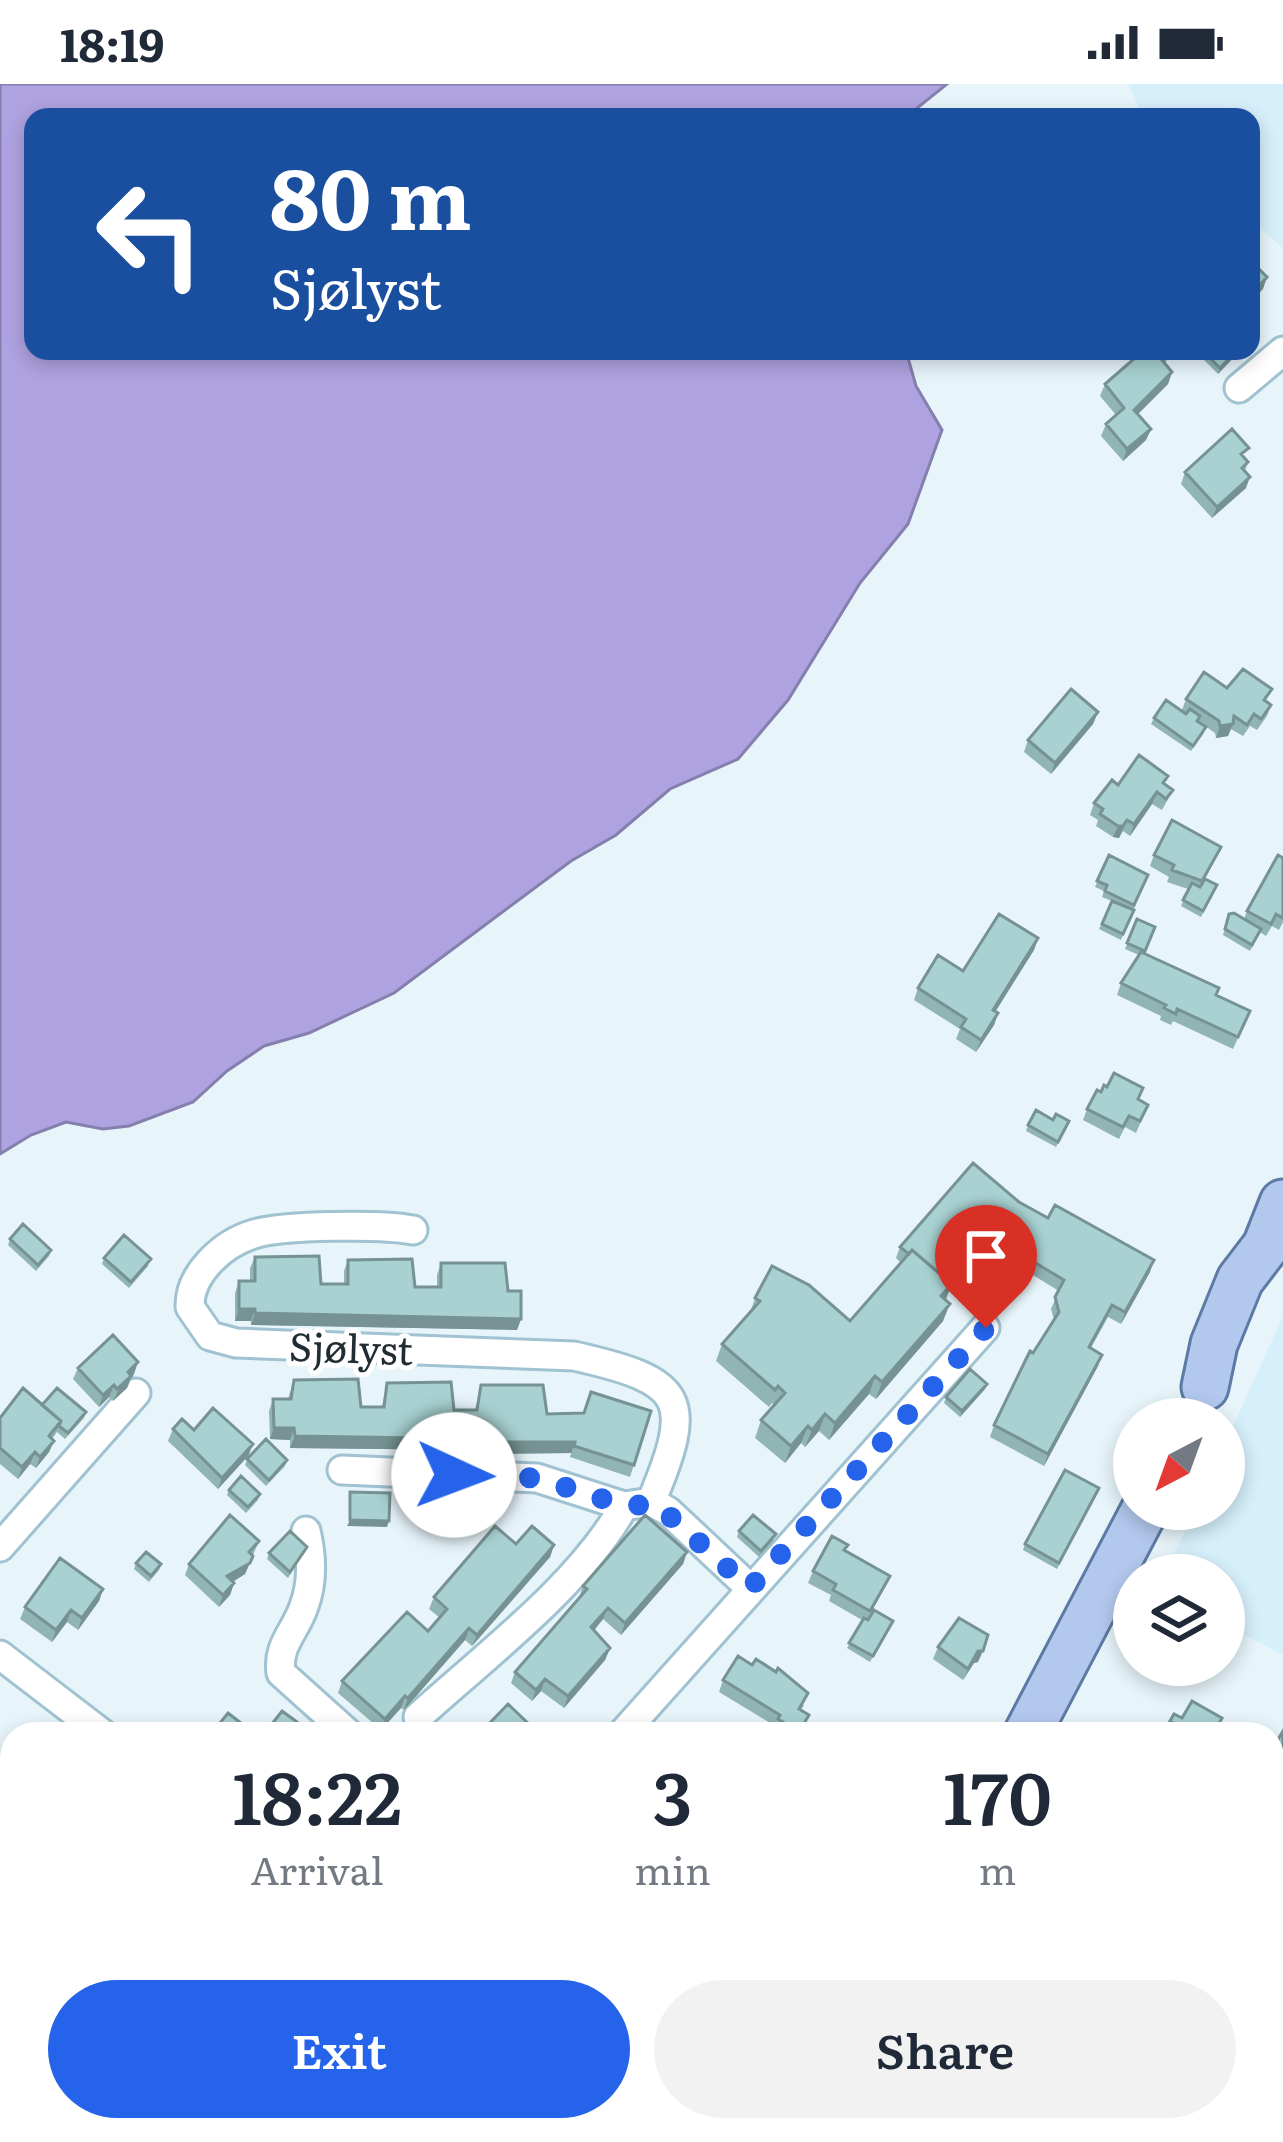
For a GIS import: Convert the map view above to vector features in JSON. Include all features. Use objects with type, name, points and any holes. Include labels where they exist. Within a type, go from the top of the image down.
[{"type":"main road","points":[[1201,1398],[1233,1352],[1259,1290],[1266,1246],[1283,1203]]},
{"type":"main road","points":[[1033,1722],[1134,1530]]},
{"type":"street","points":[[1239,388],[1283,351]]},
{"type":"street","name":"Sjølyst","points":[[413,1230],[389,1225],[257,1232],[219,1254],[195,1280],[190,1307],[210,1336],[236,1343],[574,1355],[628,1367],[674,1401],[677,1420],[674,1448],[638,1504],[548,1598],[418,1717]]},
{"type":"street","points":[[633,1722],[986,1328]]},
{"type":"street","points":[[0,1547],[136,1393]]},
{"type":"street","points":[[342,1470],[537,1478],[668,1511],[750,1588]]},
{"type":"street","points":[[306,1531],[311,1553],[307,1598],[281,1648],[281,1673],[336,1722]]},
{"type":"street","points":[[0,1655],[87,1722]]},
{"type":"shaded area","points":[[0,84],[947,84],[917,108],[24,108],[24,360],[909,360],[916,386],[942,430],[908,524],[860,583],[788,700],[738,759],[670,789],[616,835],[571,861],[394,993],[309,1033],[264,1046],[193,1102],[129,1126],[103,1129],[66,1122],[0,1154]]},
{"type":"shaded area","points":[[1128,84],[1283,84],[1283,248],[1260,228],[1260,108],[1139,108]]},
{"type":"shaded area","points":[[1283,1316],[1283,1655],[1245,1635],[1245,1554],[1175,1554],[1185,1530],[1245,1530],[1245,1400]]},
{"type":"building","points":[[1133,360],[1162,360],[1172,372],[1134,410],[1151,429],[1127,449],[1106,424],[1124,408],[1105,384]]},
{"type":"building","points":[[1232,429],[1249,448],[1241,454],[1248,462],[1242,468],[1250,477],[1217,507],[1185,472]]},
{"type":"building","points":[[1243,669],[1272,689],[1264,700],[1271,705],[1261,719],[1254,714],[1247,725],[1234,716],[1233,724],[1220,726],[1186,699],[1204,672],[1227,688]]},
{"type":"building","points":[[1071,689],[1098,712],[1055,763],[1028,740]]},
{"type":"building","points":[[1166,700],[1186,714],[1190,709],[1200,716],[1197,721],[1206,727],[1193,746],[1154,718]]},
{"type":"building","points":[[1139,755],[1168,776],[1163,783],[1173,790],[1166,799],[1157,792],[1134,824],[1127,820],[1118,826],[1100,814],[1103,809],[1094,803],[1112,780],[1118,785]]},
{"type":"building","points":[[1172,820],[1221,847],[1202,881],[1172,870],[1174,865],[1154,855]]},
{"type":"building","points":[[1109,855],[1148,875],[1134,905],[1105,891],[1107,885],[1097,881]]},
{"type":"building","points":[[1278,855],[1283,858],[1283,918],[1276,914],[1271,924],[1247,911]]},
{"type":"building","points":[[1205,879],[1217,885],[1203,911],[1183,900],[1192,883],[1200,887]]},
{"type":"building","points":[[1112,901],[1134,910],[1123,934],[1102,924]]},
{"type":"building","points":[[999,914],[1038,938],[993,1010],[998,1013],[981,1040],[961,1027],[966,1019],[918,988],[938,955],[963,971]]},
{"type":"building","points":[[1229,914],[1261,929],[1252,945],[1225,929]]},
{"type":"building","points":[[1137,919],[1155,927],[1145,951],[1127,943]]},
{"type":"building","points":[[1141,952],[1219,988],[1216,995],[1250,1011],[1238,1037],[1177,1009],[1176,1014],[1121,983]]},
{"type":"building","points":[[1114,1073],[1143,1088],[1138,1099],[1148,1105],[1140,1121],[1129,1116],[1123,1127],[1087,1109]]},
{"type":"building","points":[[1036,1110],[1053,1120],[1056,1114],[1069,1121],[1058,1142],[1028,1125]]},
{"type":"building","points":[[973,1163],[1019,1202],[1048,1218],[1055,1205],[1154,1260],[1125,1312],[1112,1305],[1089,1347],[1102,1355],[1048,1454],[994,1425],[1030,1351],[1033,1353],[1059,1312],[1055,1297],[1064,1280],[999,1241],[996,1245],[986,1240],[949,1282],[912,1250],[909,1254],[900,1247]]},
{"type":"building","points":[[23,1224],[51,1250],[38,1265],[10,1239]]},
{"type":"building","points":[[124,1235],[151,1259],[131,1282],[104,1258]]},
{"type":"building","points":[[912,1250],[952,1284],[941,1296],[950,1304],[882,1382],[875,1376],[835,1423],[825,1414],[791,1446],[761,1420],[785,1393],[778,1386],[775,1390],[722,1344],[760,1301],[755,1298],[772,1266],[809,1285],[850,1321]]},
{"type":"building","points":[[319,1256],[321,1284],[348,1284],[348,1260],[412,1259],[415,1287],[441,1287],[441,1263],[505,1263],[508,1291],[521,1291],[521,1319],[239,1309],[239,1281],[255,1281],[255,1257]]},
{"type":"building","points":[[113,1335],[138,1362],[128,1372],[131,1376],[103,1395],[78,1368]]},
{"type":"building","points":[[970,1369],[987,1384],[962,1411],[946,1397]]},
{"type":"building","points":[[358,1379],[361,1407],[384,1407],[387,1383],[451,1382],[454,1410],[477,1410],[481,1385],[543,1385],[547,1414],[584,1413],[591,1392],[651,1411],[634,1465],[574,1446],[575,1442],[295,1436],[294,1428],[274,1428],[273,1399],[291,1399],[294,1380]]},
{"type":"building","points":[[23,1388],[61,1421],[49,1436],[54,1441],[22,1467],[0,1448],[0,1418]]},
{"type":"building","points":[[57,1388],[86,1412],[68,1433],[42,1405]]},
{"type":"building","points":[[213,1408],[253,1444],[222,1478],[173,1429],[182,1419],[194,1430]]},
{"type":"building","points":[[266,1439],[287,1460],[269,1480],[247,1459]]},
{"type":"building","points":[[1065,1470],[1099,1488],[1059,1563],[1025,1544]]},
{"type":"building","points":[[241,1476],[260,1494],[248,1507],[229,1490]]},
{"type":"building","points":[[350,1492],[390,1493],[389,1521],[350,1520]]},
{"type":"building","points":[[230,1515],[259,1541],[249,1552],[253,1556],[250,1563],[227,1576],[234,1583],[223,1595],[189,1564]]},
{"type":"building","points":[[645,1515],[687,1552],[625,1623],[608,1608],[591,1627],[610,1648],[568,1696],[545,1679],[536,1690],[515,1672]]},
{"type":"building","points":[[753,1515],[776,1534],[761,1551],[739,1531]]},
{"type":"building","points":[[495,1526],[516,1544],[532,1526],[554,1545],[477,1635],[469,1628],[385,1719],[342,1681],[407,1612],[428,1631],[447,1609],[434,1597]]},
{"type":"building","points":[[290,1531],[307,1547],[290,1572],[269,1553]]},
{"type":"building","points":[[832,1536],[848,1545],[844,1550],[890,1576],[870,1611],[833,1590],[836,1584],[813,1571]]},
{"type":"building","points":[[146,1552],[161,1564],[151,1576],[136,1563]]},
{"type":"building","points":[[60,1558],[103,1589],[82,1618],[71,1610],[56,1630],[25,1607]]},
{"type":"building","points":[[874,1610],[893,1621],[873,1656],[849,1643]]},
{"type":"building","points":[[959,1618],[988,1635],[983,1651],[978,1651],[968,1669],[938,1647]]},
{"type":"building","points":[[738,1656],[752,1665],[756,1659],[776,1672],[778,1668],[808,1693],[799,1709],[809,1715],[805,1722],[783,1722],[780,1715],[723,1680]]},
{"type":"building","points":[[1192,1701],[1222,1718],[1220,1722],[1170,1721],[1174,1714],[1182,1718]]},
{"type":"building","points":[[508,1704],[527,1722],[491,1722]]},
{"type":"building","points":[[282,1711],[297,1722],[273,1722]]},
{"type":"route","points":[[454,1475],[537,1478],[625,1506],[651,1502],[668,1511],[750,1588],[986,1328]]}]
